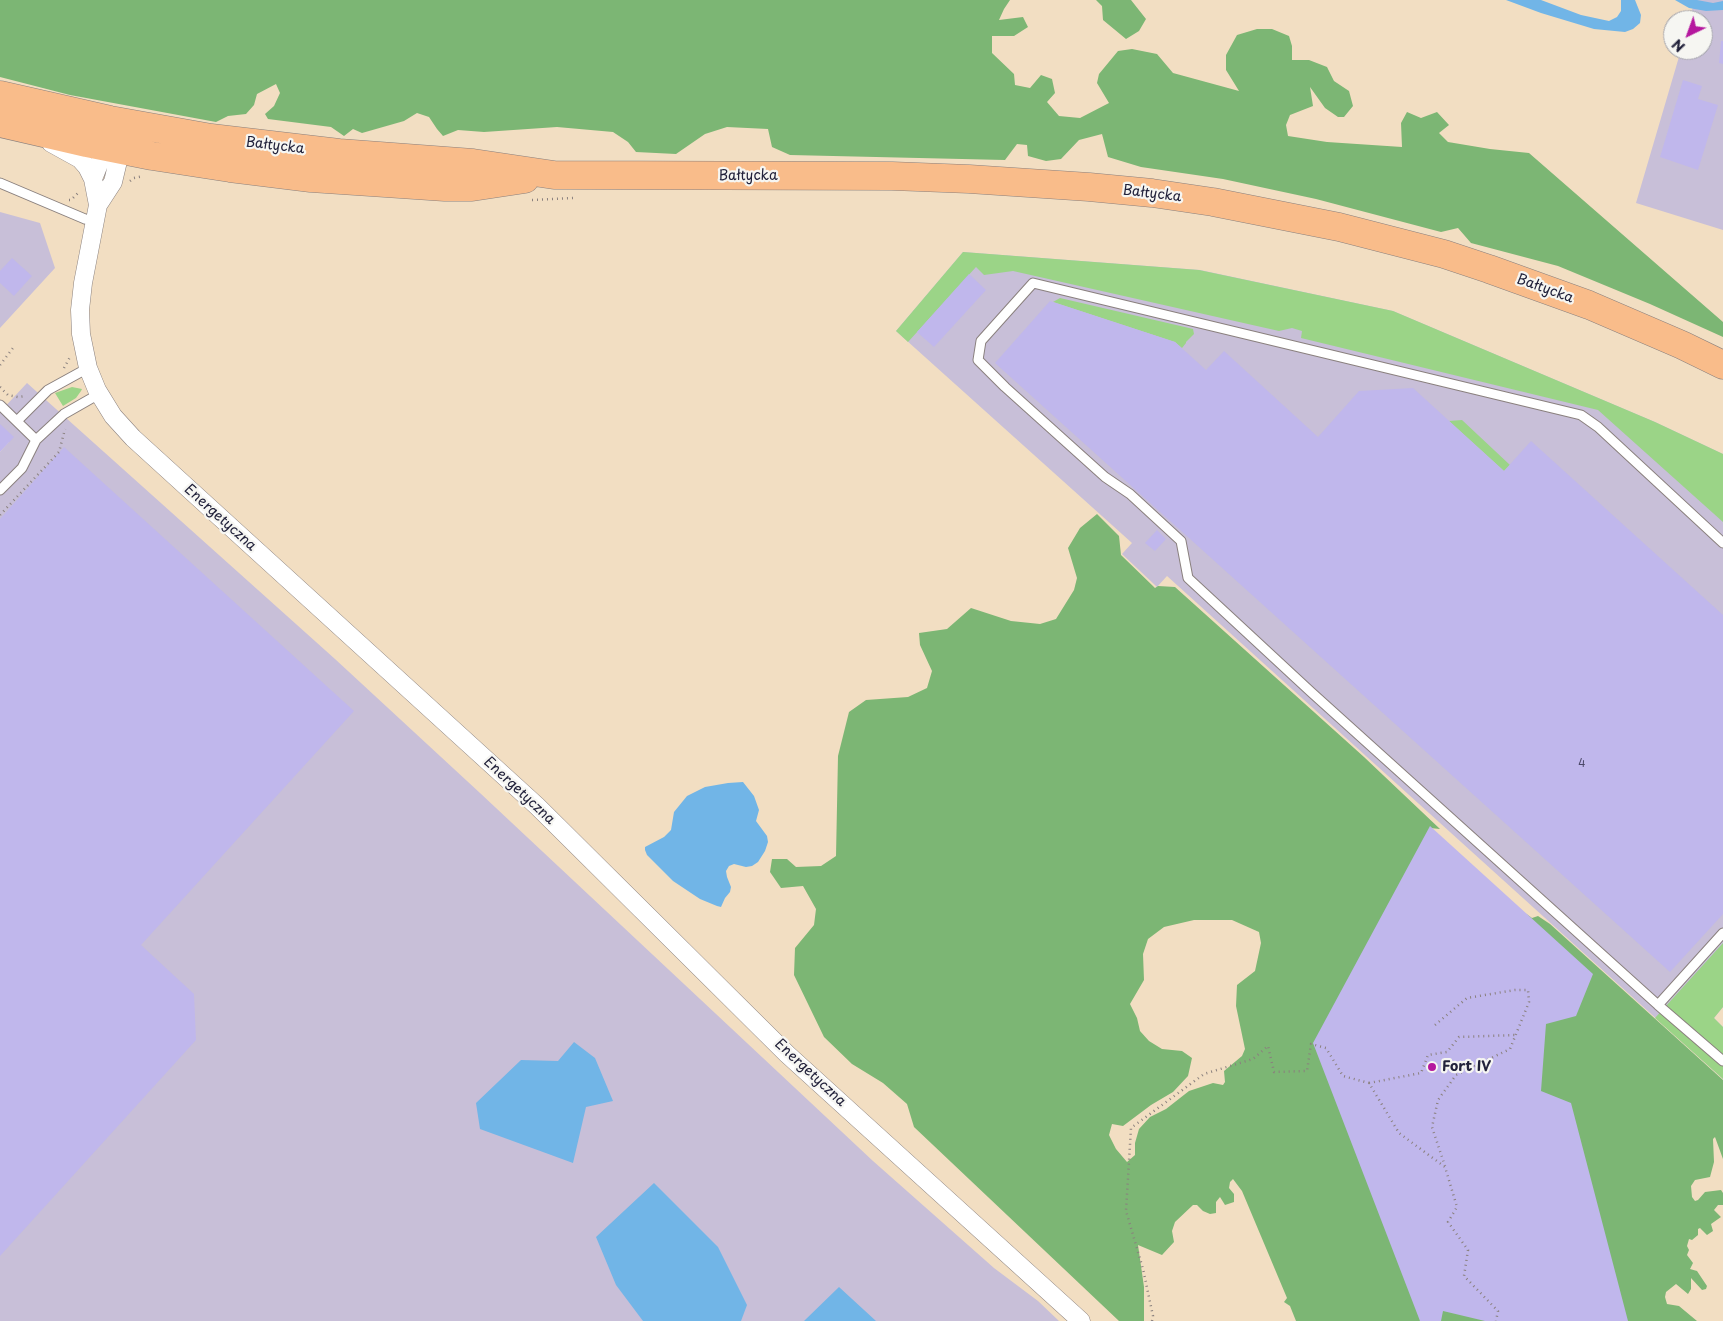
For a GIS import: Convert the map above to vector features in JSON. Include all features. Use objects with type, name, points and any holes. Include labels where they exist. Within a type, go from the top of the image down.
[{"type":"main road","name":"Bałtycka","points":[[0,95],[89,116],[175,132],[312,150],[474,163],[554,175],[892,176],[969,179],[1089,187],[1152,193],[1213,202],[1339,227],[1444,254],[1589,305],[1682,345],[1723,366]]},
{"type":"main road","name":"Bałtycka","points":[[10,126],[115,149],[258,172],[338,180],[400,185],[472,187],[554,175]]},
{"type":"street","points":[[89,116],[115,149],[118,160],[113,182],[96,213]]},
{"type":"street","points":[[10,126],[66,150],[80,159],[93,179],[96,213]]},
{"type":"street","points":[[93,179],[101,159],[115,149],[135,139],[175,132]]},
{"type":"street","name":"Energetyczna","points":[[96,213],[83,283],[80,310],[81,334],[88,368],[99,394],[113,416],[133,438],[537,806],[787,1054],[1081,1321]]},
{"type":"lane","points":[[0,183],[85,219],[96,213]]},
{"type":"lane","points":[[1723,543],[1598,427],[1581,415],[1033,283],[981,341],[978,360],[1005,387],[1105,477],[1130,494],[1181,541],[1188,578],[1311,692],[1658,1005],[1723,1061]]},
{"type":"lane","points":[[17,421],[48,390],[88,368]]},
{"type":"lane","points":[[0,490],[22,468],[36,440],[64,414],[99,394]]},
{"type":"lane","points":[[0,405],[36,440]]},
{"type":"lane","points":[[1658,1005],[1723,933]]},
{"type":"path","points":[[54,207],[58,198],[71,200],[78,195],[81,187],[80,177],[93,179]]},
{"type":"path","points":[[0,365],[13,348]]},
{"type":"path","points":[[60,372],[70,357],[70,350]]},
{"type":"path","points":[[0,387],[8,396],[18,398],[28,396]]},
{"type":"path","points":[[1435,1026],[1467,998],[1516,990],[1528,990],[1529,1002],[1510,1049],[1456,1075],[1438,1100],[1432,1127],[1457,1207],[1448,1222],[1468,1250],[1464,1276],[1498,1312],[1496,1321]]},
{"type":"path","points":[[1152,1321],[1154,1316],[1143,1269],[1126,1211],[1131,1128],[1204,1074],[1253,1059],[1268,1046],[1274,1072],[1307,1071],[1311,1044],[1326,1048],[1343,1076],[1369,1083],[1421,1073],[1428,1054],[1448,1052],[1459,1036],[1516,1035]]},
{"type":"path","points":[[1369,1083],[1399,1133],[1445,1167]]},
{"type":"shaded area","points":[[1695,0],[1723,0],[1723,230],[1636,203],[1678,60],[1713,60],[1713,10],[1692,10]]},
{"type":"shaded area","points":[[0,212],[40,223],[55,268],[0,328]]},
{"type":"shaded area","points":[[963,252],[1200,270],[1393,311],[1655,422],[1723,454],[1723,1007],[1714,1018],[1723,1027],[1723,1079],[1167,576],[1157,587],[1122,554],[1132,543],[896,331]]},
{"type":"shaded area","points":[[27,383],[335,659],[873,1161],[994,1268],[1038,1301],[1059,1321],[0,1321],[0,452],[9,442],[0,434],[0,412]]},
{"type":"green space","points":[[0,0],[1010,0],[999,20],[1023,17],[1028,27],[1014,36],[992,36],[992,53],[1014,74],[1015,85],[1030,88],[1041,75],[1052,79],[1055,93],[1047,102],[1059,116],[1080,118],[1109,103],[1097,83],[1099,74],[1118,51],[1132,49],[1157,54],[1173,73],[1239,91],[1226,70],[1226,55],[1237,35],[1257,29],[1272,29],[1289,36],[1292,46],[1292,60],[1309,60],[1327,67],[1334,81],[1349,91],[1353,106],[1344,117],[1338,117],[1325,108],[1310,87],[1313,106],[1290,115],[1286,125],[1288,136],[1327,142],[1402,147],[1401,123],[1407,112],[1421,118],[1437,112],[1449,125],[1439,133],[1448,142],[1529,153],[1723,322],[1723,337],[1558,266],[1471,243],[1458,228],[1441,232],[1316,199],[1223,179],[1141,167],[1108,157],[1102,134],[1079,140],[1061,159],[1046,161],[1028,156],[1027,145],[1017,144],[1005,160],[790,155],[772,147],[768,129],[727,127],[705,134],[676,154],[636,152],[628,142],[613,132],[557,127],[484,132],[458,130],[443,136],[429,117],[417,113],[404,121],[362,133],[353,129],[344,136],[331,127],[268,119],[265,114],[274,106],[280,93],[276,84],[257,94],[254,105],[246,114],[228,116],[216,122],[70,95],[0,77]]},
{"type":"green space","points":[[1096,0],[1131,0],[1146,19],[1139,31],[1126,39],[1103,20],[1102,6]]},
{"type":"green space","points":[[963,252],[1199,270],[1393,311],[1655,422],[1723,454],[1723,522],[1598,410],[1301,338],[1302,331],[1292,328],[1279,331],[1013,271],[984,275],[976,267],[908,342],[896,331]]},
{"type":"green space","points":[[1060,298],[1193,329],[1194,334],[1182,348],[1175,342],[1053,302]]},
{"type":"green space","points":[[72,387],[82,389],[76,398],[63,406],[55,393]]},
{"type":"green space","points":[[1462,420],[1510,465],[1504,471],[1449,421]]},
{"type":"green space","points":[[1097,514],[1119,536],[1121,555],[1155,588],[1158,586],[1175,587],[1364,757],[1440,829],[1430,828],[1514,905],[1532,918],[1538,916],[1550,924],[1723,1080],[1723,1159],[1715,1137],[1713,1139],[1714,1162],[1710,1177],[1695,1180],[1691,1186],[1692,1197],[1695,1201],[1705,1192],[1721,1190],[1723,1193],[1723,1205],[1718,1205],[1714,1210],[1721,1217],[1711,1224],[1713,1231],[1707,1235],[1700,1228],[1698,1229],[1698,1235],[1692,1240],[1689,1239],[1687,1246],[1689,1250],[1687,1255],[1693,1263],[1690,1269],[1697,1271],[1707,1286],[1706,1289],[1702,1290],[1691,1278],[1691,1289],[1688,1294],[1676,1284],[1666,1292],[1665,1297],[1667,1304],[1679,1306],[1697,1321],[1296,1321],[1290,1306],[1284,1302],[1287,1298],[1242,1191],[1233,1179],[1230,1182],[1229,1188],[1234,1194],[1234,1202],[1225,1205],[1220,1197],[1216,1202],[1216,1213],[1210,1214],[1203,1211],[1197,1205],[1193,1205],[1175,1222],[1172,1231],[1174,1242],[1162,1255],[1138,1245],[1144,1287],[1144,1321],[1119,1321],[914,1127],[907,1104],[883,1083],[852,1064],[824,1037],[794,975],[795,948],[814,925],[816,909],[803,886],[781,888],[770,872],[772,859],[787,859],[796,867],[821,866],[836,856],[838,756],[849,712],[866,700],[908,697],[927,688],[932,671],[920,645],[919,633],[947,629],[971,608],[1011,621],[1040,624],[1056,619],[1074,590],[1077,578],[1068,548],[1080,528]],"holes":[[[1194,920],[1232,920],[1259,932],[1261,943],[1255,971],[1237,985],[1236,1006],[1245,1049],[1242,1056],[1224,1071],[1225,1082],[1223,1085],[1213,1083],[1189,1091],[1166,1109],[1150,1117],[1139,1129],[1135,1143],[1135,1155],[1127,1162],[1116,1149],[1109,1135],[1112,1124],[1123,1126],[1151,1105],[1173,1092],[1188,1076],[1192,1058],[1182,1051],[1162,1049],[1149,1041],[1140,1031],[1137,1018],[1130,1004],[1144,980],[1143,954],[1148,939],[1164,927]]]},
{"type":"green space","points":[[1723,943],[1723,1007],[1714,1018],[1723,1027],[1723,1079],[1655,1018]]},
{"type":"water","points":[[1506,0],[1541,0],[1581,15],[1609,21],[1617,17],[1621,11],[1621,0],[1635,0],[1641,15],[1640,23],[1633,29],[1625,32],[1594,29]]},
{"type":"water","points":[[1675,0],[1697,0],[1713,3],[1723,1],[1723,10],[1689,8]]},
{"type":"water","points":[[743,782],[754,796],[759,810],[756,821],[767,836],[768,842],[758,862],[752,866],[746,867],[734,864],[729,866],[726,871],[731,887],[721,907],[700,899],[673,881],[647,855],[645,847],[664,837],[671,830],[674,812],[687,796],[705,787]]},
{"type":"water","points":[[574,1042],[595,1058],[613,1101],[586,1107],[573,1163],[480,1129],[476,1103],[521,1060],[558,1061]]},
{"type":"water","points":[[654,1183],[718,1247],[747,1305],[741,1321],[643,1321],[616,1285],[596,1237]]},
{"type":"water","points":[[839,1287],[876,1321],[804,1321]]},
{"type":"building","points":[[1721,41],[1723,41],[1723,64],[1719,63]]},
{"type":"building","points":[[1683,80],[1702,86],[1698,99],[1718,105],[1698,170],[1660,157]]},
{"type":"building","points":[[12,258],[32,276],[14,296],[0,283],[0,271]]},
{"type":"building","points":[[969,274],[986,290],[934,347],[917,332]]},
{"type":"building","points":[[1050,301],[1175,342],[1206,370],[1224,351],[1318,437],[1359,391],[1413,388],[1504,471],[1531,441],[1723,615],[1723,914],[1670,972],[995,363]]},
{"type":"building","points":[[0,424],[14,437],[0,452]]},
{"type":"building","points":[[64,447],[354,711],[141,945],[194,994],[196,1040],[0,1256],[0,519]]},
{"type":"building","points":[[1157,530],[1166,539],[1155,551],[1145,543]]},
{"type":"building","name":"Fort IV","points":[[1430,826],[1593,974],[1576,1016],[1546,1024],[1541,1091],[1571,1103],[1628,1321],[1485,1321],[1443,1311],[1441,1321],[1420,1321],[1313,1043]]},
{"type":"place","name":"Fort IV","points":[[1432,1067]]}]
